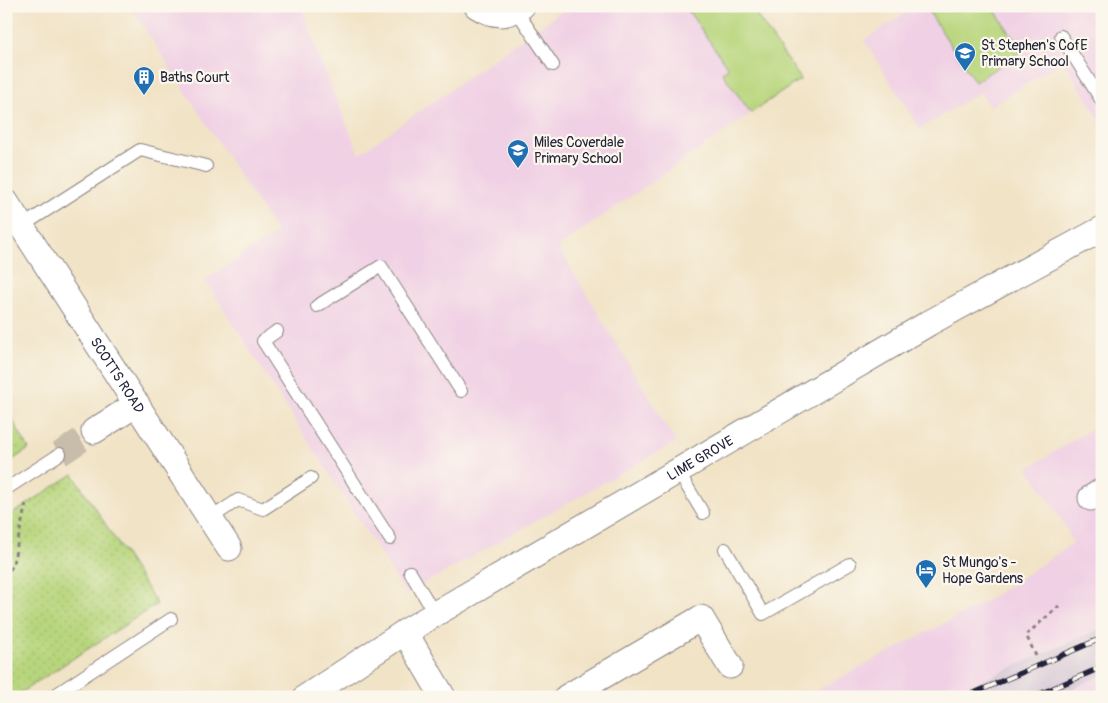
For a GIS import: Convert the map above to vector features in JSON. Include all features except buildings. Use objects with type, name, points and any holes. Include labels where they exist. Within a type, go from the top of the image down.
[{"type":"street","points":[[477,6],[492,14],[514,10]]},
{"type":"street","name":"SCOTTS ROAD","points":[[6,202],[230,548]]},
{"type":"street","name":"LIME GROVE","points":[[306,697],[406,632],[929,323],[1102,228]]},
{"type":"street","points":[[94,432],[136,404]]},
{"type":"street","points":[[567,697],[701,618],[730,666]]},
{"type":"street","points":[[406,632],[443,697]]},
{"type":"lane","points":[[514,10],[553,65]]},
{"type":"lane","points":[[1061,36],[1102,101]]},
{"type":"lane","points":[[22,226],[140,150],[206,166]]},
{"type":"lane","points":[[317,306],[382,266],[462,391]]},
{"type":"lane","points":[[277,332],[263,341],[390,539]]},
{"type":"lane","points":[[6,489],[60,454]]},
{"type":"lane","points":[[678,471],[703,513]]},
{"type":"lane","points":[[211,518],[238,500],[263,509],[311,478]]},
{"type":"lane","points":[[725,549],[763,614],[850,564]]},
{"type":"lane","points":[[410,572],[436,614]]},
{"type":"lane","points":[[52,697],[170,619]]},
{"type":"path","points":[[6,577],[13,564],[27,497]]},
{"type":"path","points":[[1036,656],[1026,635],[1059,606]]},
{"type":"shaded area","points":[[130,6],[302,6],[319,57],[359,154],[569,6],[750,6],[801,79],[558,247],[676,442],[406,594],[205,280],[277,233]]},
{"type":"shaded area","name":"St Stephen's CofE Primary School","points":[[916,6],[1102,6],[1102,123],[1063,61],[990,107],[980,92],[920,129],[864,40]]},
{"type":"shaded area","points":[[1102,423],[1102,628],[943,697],[804,697],[988,600],[1073,543],[1067,529],[1028,468]]},
{"type":"shaded area","points":[[1102,628],[1102,675],[1054,697],[944,697]]},
{"type":"shaded area","points":[[1102,675],[1102,697],[1054,697]]},
{"type":"green space","points":[[685,6],[750,6],[801,79],[751,113],[722,73],[728,68]]},
{"type":"green space","points":[[925,6],[992,6],[1022,51],[975,82]]},
{"type":"green space","points":[[10,416],[29,449],[6,464],[6,418]]},
{"type":"green space","points":[[73,474],[157,604],[14,697],[6,697],[6,518]]},
{"type":"tunnel","points":[[60,454],[94,431]]},
{"type":"railway","points":[[965,697],[1102,638]]},
{"type":"railway","points":[[1033,697],[1102,667]]},
{"type":"place","name":"St Stephen's CofE Primary School","points":[[965,72]]},
{"type":"place","name":"Baths Court","points":[[144,96]]},
{"type":"place","name":"Miles Coverdale Primary School","points":[[518,169]]},
{"type":"place","name":"St Mungo's - Hope Gardens","points":[[926,589]]}]
